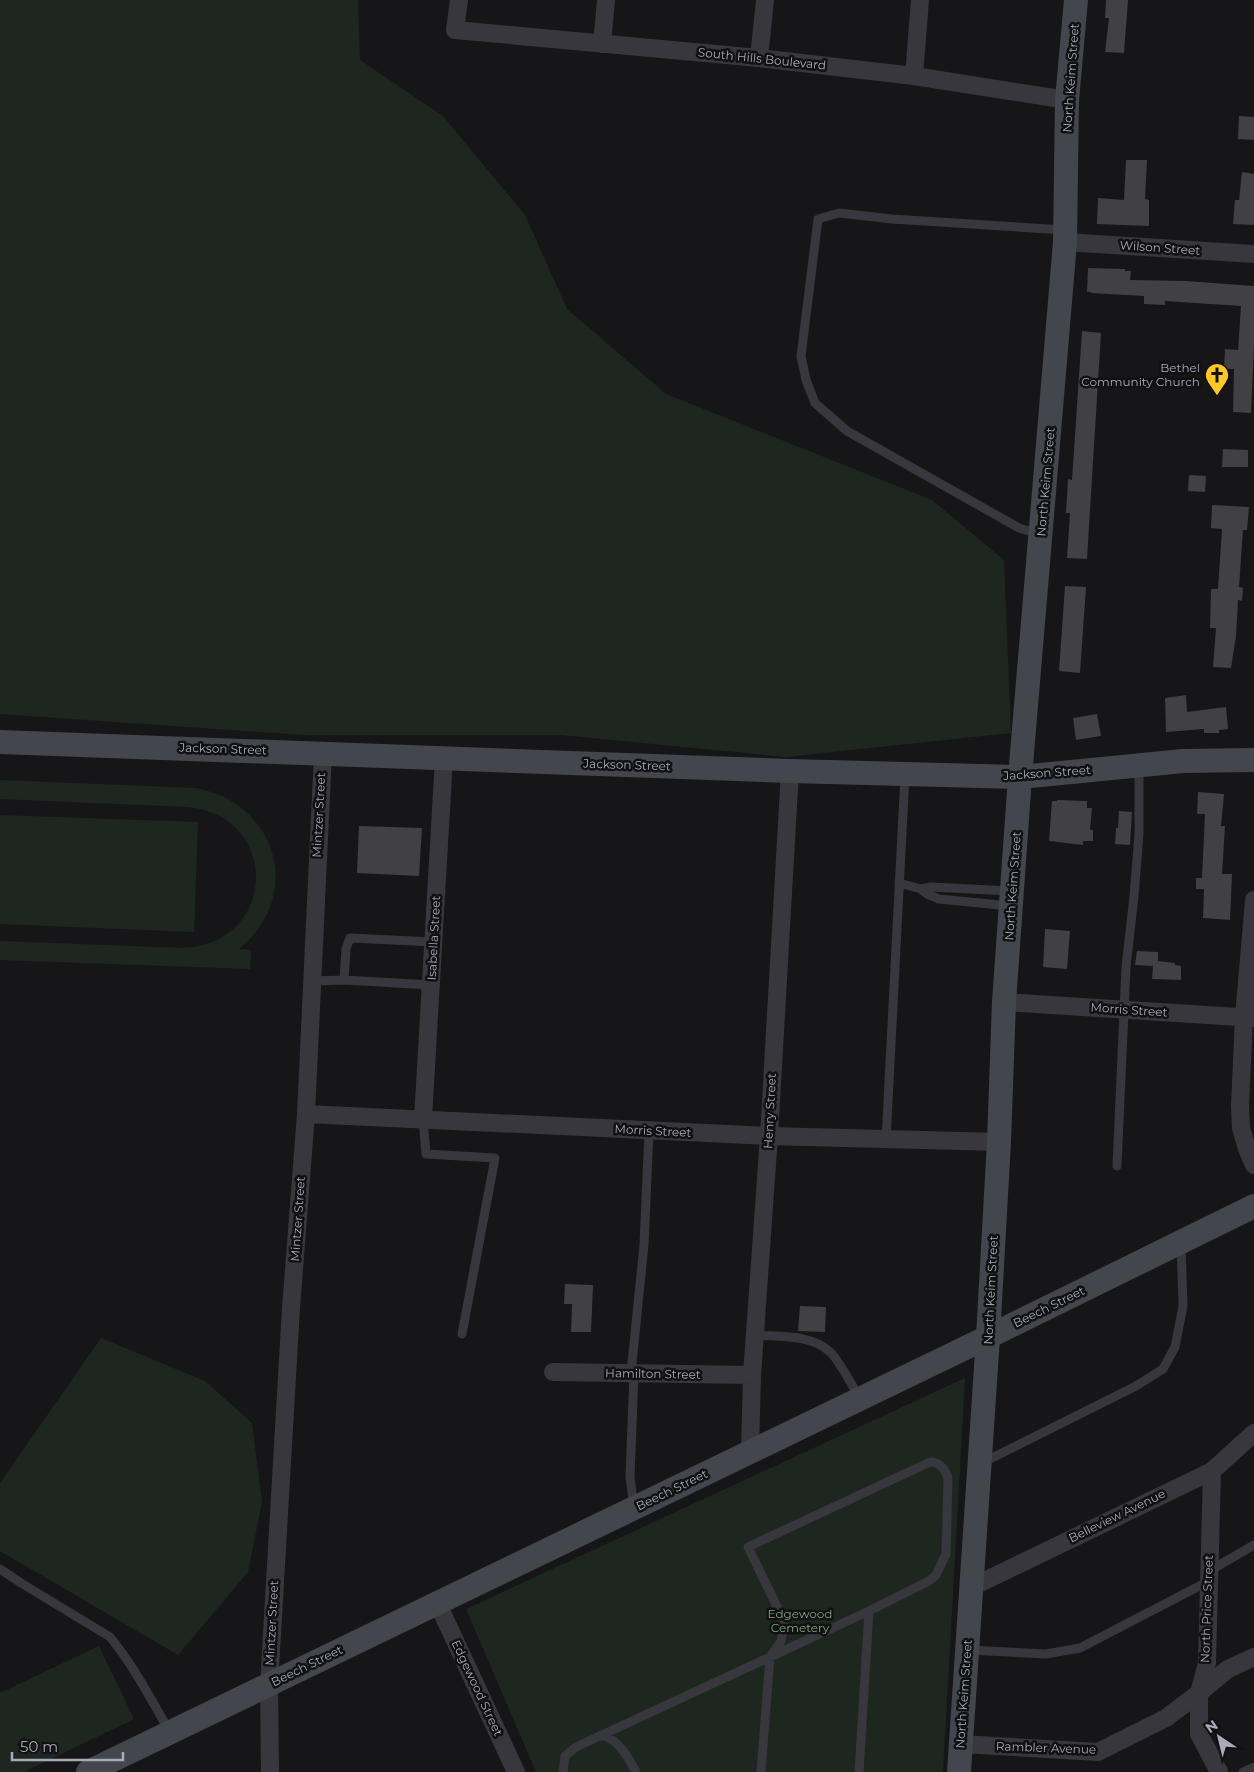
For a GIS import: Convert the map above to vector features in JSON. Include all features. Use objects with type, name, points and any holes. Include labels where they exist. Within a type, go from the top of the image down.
[{"type":"street","name":"South Hills Boulevard","points":[[459,0],[455,30],[759,58],[914,76],[1067,100]]},
{"type":"street","points":[[602,44],[606,0]]},
{"type":"street","points":[[759,58],[765,0]]},
{"type":"street","points":[[914,76],[920,0]]},
{"type":"street","name":"North Keim Street","points":[[959,1772],[988,1337],[999,1142],[1004,1002],[1020,777],[1065,236],[1067,100],[1076,0]]},
{"type":"street","name":"Wilson Street","points":[[1065,236],[1254,254]]},
{"type":"street","name":"Jackson Street","points":[[0,742],[905,775],[1020,777],[1139,764],[1254,760]]},
{"type":"street","name":"Mintzer Street","points":[[270,1772],[269,1685],[291,1308],[306,1114],[323,753]]},
{"type":"street","name":"Isabella Street","points":[[423,1119],[444,758]]},
{"type":"street","name":"Henry Street","points":[[750,1451],[752,1375],[790,771]]},
{"type":"street","points":[[1254,900],[1249,1017],[1240,1106],[1240,1121],[1246,1149],[1254,1165]]},
{"type":"street","name":"Morris Street","points":[[1004,1002],[1249,1017]]},
{"type":"street","name":"Morris Street","points":[[306,1114],[768,1136],[999,1142]]},
{"type":"street","name":"Beech Street","points":[[88,1772],[438,1604],[1254,1206]]},
{"type":"street","name":"Hamilton Street","points":[[553,1372],[752,1375]]},
{"type":"street","name":"Belleview Avenue","points":[[972,1587],[1212,1470],[1254,1433]]},
{"type":"street","name":"North Price Street","points":[[1212,1470],[1207,1663],[1199,1693],[1199,1734],[1219,1772]]},
{"type":"street","name":"Edgewood Street","points":[[438,1604],[516,1772]]},
{"type":"street","name":"Rambler Avenue","points":[[961,1744],[1098,1752],[1166,1718],[1228,1669],[1254,1657]]},
{"type":"lane","points":[[1041,534],[1019,528],[847,431],[815,403],[806,380],[801,356],[818,219],[839,213],[1065,236]]},
{"type":"lane","points":[[1117,1166],[1126,967],[1138,834],[1139,764]]},
{"type":"lane","points":[[886,1140],[905,775]]},
{"type":"lane","points":[[899,884],[1012,899]]},
{"type":"lane","points":[[921,888],[927,894],[939,899],[1012,899]]},
{"type":"lane","points":[[344,980],[346,949],[350,938],[434,942]]},
{"type":"lane","points":[[312,981],[344,980],[431,985]]},
{"type":"lane","points":[[423,1119],[426,1154],[495,1158],[462,1334]]},
{"type":"lane","points":[[634,1508],[630,1477],[633,1373],[644,1245],[649,1130]]},
{"type":"lane","points":[[980,1464],[1136,1386],[1163,1370],[1175,1347],[1183,1306],[1181,1242]]},
{"type":"lane","points":[[755,1335],[808,1340],[819,1344],[831,1352],[860,1398]]},
{"type":"lane","points":[[563,1772],[565,1756],[576,1747],[602,1735],[770,1657],[869,1611],[929,1581],[936,1575],[946,1554],[948,1478],[945,1469],[935,1462],[930,1462],[748,1547],[785,1623],[780,1641],[770,1657],[761,1772]]},
{"type":"lane","points":[[967,1650],[1046,1654],[1080,1648],[1209,1576],[1254,1545]]},
{"type":"lane","points":[[0,1569],[110,1638],[143,1686],[170,1733]]},
{"type":"lane","points":[[859,1772],[869,1611]]},
{"type":"lane","points":[[602,1735],[609,1737],[619,1746],[630,1759],[636,1772]]},
{"type":"lane","points":[[1243,1772],[1254,1767]]},
{"type":"green space","points":[[0,0],[358,0],[360,60],[443,116],[525,215],[567,309],[666,394],[932,500],[1004,560],[1011,733],[786,757],[561,735],[304,735],[0,714]]},
{"type":"green space","points":[[0,780],[196,788],[224,797],[246,812],[263,832],[273,854],[276,879],[271,904],[259,927],[239,949],[251,950],[250,969],[0,960],[0,941],[183,948],[215,941],[237,925],[251,903],[256,879],[252,854],[239,831],[217,815],[187,807],[0,799]]},
{"type":"green space","points":[[0,815],[198,822],[194,932],[0,924]]},
{"type":"green space","points":[[101,1338],[205,1381],[252,1423],[262,1502],[248,1572],[178,1655],[0,1551],[0,1483]]},
{"type":"green space","name":"Edgewood Cemetery","points":[[965,1378],[943,1772],[536,1772],[466,1609]]},
{"type":"green space","points":[[99,1646],[134,1719],[24,1772],[0,1772],[0,1693]]},
{"type":"building","points":[[1106,0],[1128,0],[1124,53],[1105,52],[1109,18],[1105,18]]},
{"type":"building","points":[[1239,116],[1254,117],[1254,140],[1238,139]]},
{"type":"building","points":[[1126,160],[1147,160],[1145,199],[1149,200],[1149,226],[1097,224],[1098,198],[1124,200]]},
{"type":"building","points":[[1242,172],[1254,174],[1254,225],[1233,224],[1235,200],[1239,200]]},
{"type":"building","points":[[1088,268],[1125,269],[1125,271],[1131,271],[1130,280],[1186,281],[1254,286],[1251,413],[1233,412],[1234,369],[1224,369],[1225,349],[1238,350],[1241,306],[1165,301],[1165,305],[1144,304],[1144,296],[1091,293],[1087,292]]},
{"type":"building","points":[[1082,331],[1101,333],[1087,559],[1067,558],[1070,513],[1066,513],[1068,479],[1072,480]]},
{"type":"building","points":[[1223,449],[1248,450],[1248,467],[1222,467]]},
{"type":"building","points":[[1189,475],[1206,476],[1205,492],[1188,491]]},
{"type":"building","points":[[1212,505],[1249,507],[1247,530],[1243,530],[1239,587],[1243,588],[1242,601],[1238,600],[1236,636],[1231,668],[1213,667],[1216,628],[1210,628],[1211,589],[1218,589],[1222,529],[1211,528]]},
{"type":"building","points":[[1065,586],[1086,587],[1080,673],[1059,671]]},
{"type":"building","points":[[1186,695],[1187,712],[1226,707],[1228,729],[1219,730],[1219,733],[1204,733],[1204,729],[1166,732],[1165,698]]},
{"type":"building","points":[[1097,714],[1101,736],[1076,740],[1073,718]]},
{"type":"building","points":[[1198,792],[1224,794],[1221,826],[1225,826],[1222,874],[1232,874],[1230,920],[1203,918],[1204,889],[1196,889],[1196,878],[1202,878],[1205,814],[1197,814]]},
{"type":"building","points":[[1052,801],[1087,801],[1087,808],[1092,808],[1090,830],[1093,830],[1093,841],[1083,841],[1083,845],[1049,841]]},
{"type":"building","points":[[1119,811],[1132,812],[1130,845],[1115,844]]},
{"type":"building","points":[[359,826],[422,828],[419,876],[357,873]]},
{"type":"building","points":[[1045,929],[1070,931],[1067,969],[1043,967]]},
{"type":"building","points":[[1137,951],[1158,952],[1158,961],[1175,963],[1175,965],[1181,966],[1181,980],[1152,979],[1153,966],[1135,965]]},
{"type":"building","points":[[565,1284],[593,1285],[591,1332],[571,1332],[572,1304],[564,1304]]},
{"type":"building","points":[[800,1306],[826,1307],[825,1332],[798,1331]]},
{"type":"place","name":"Bethel Community Church","points":[[1217,396]]}]
